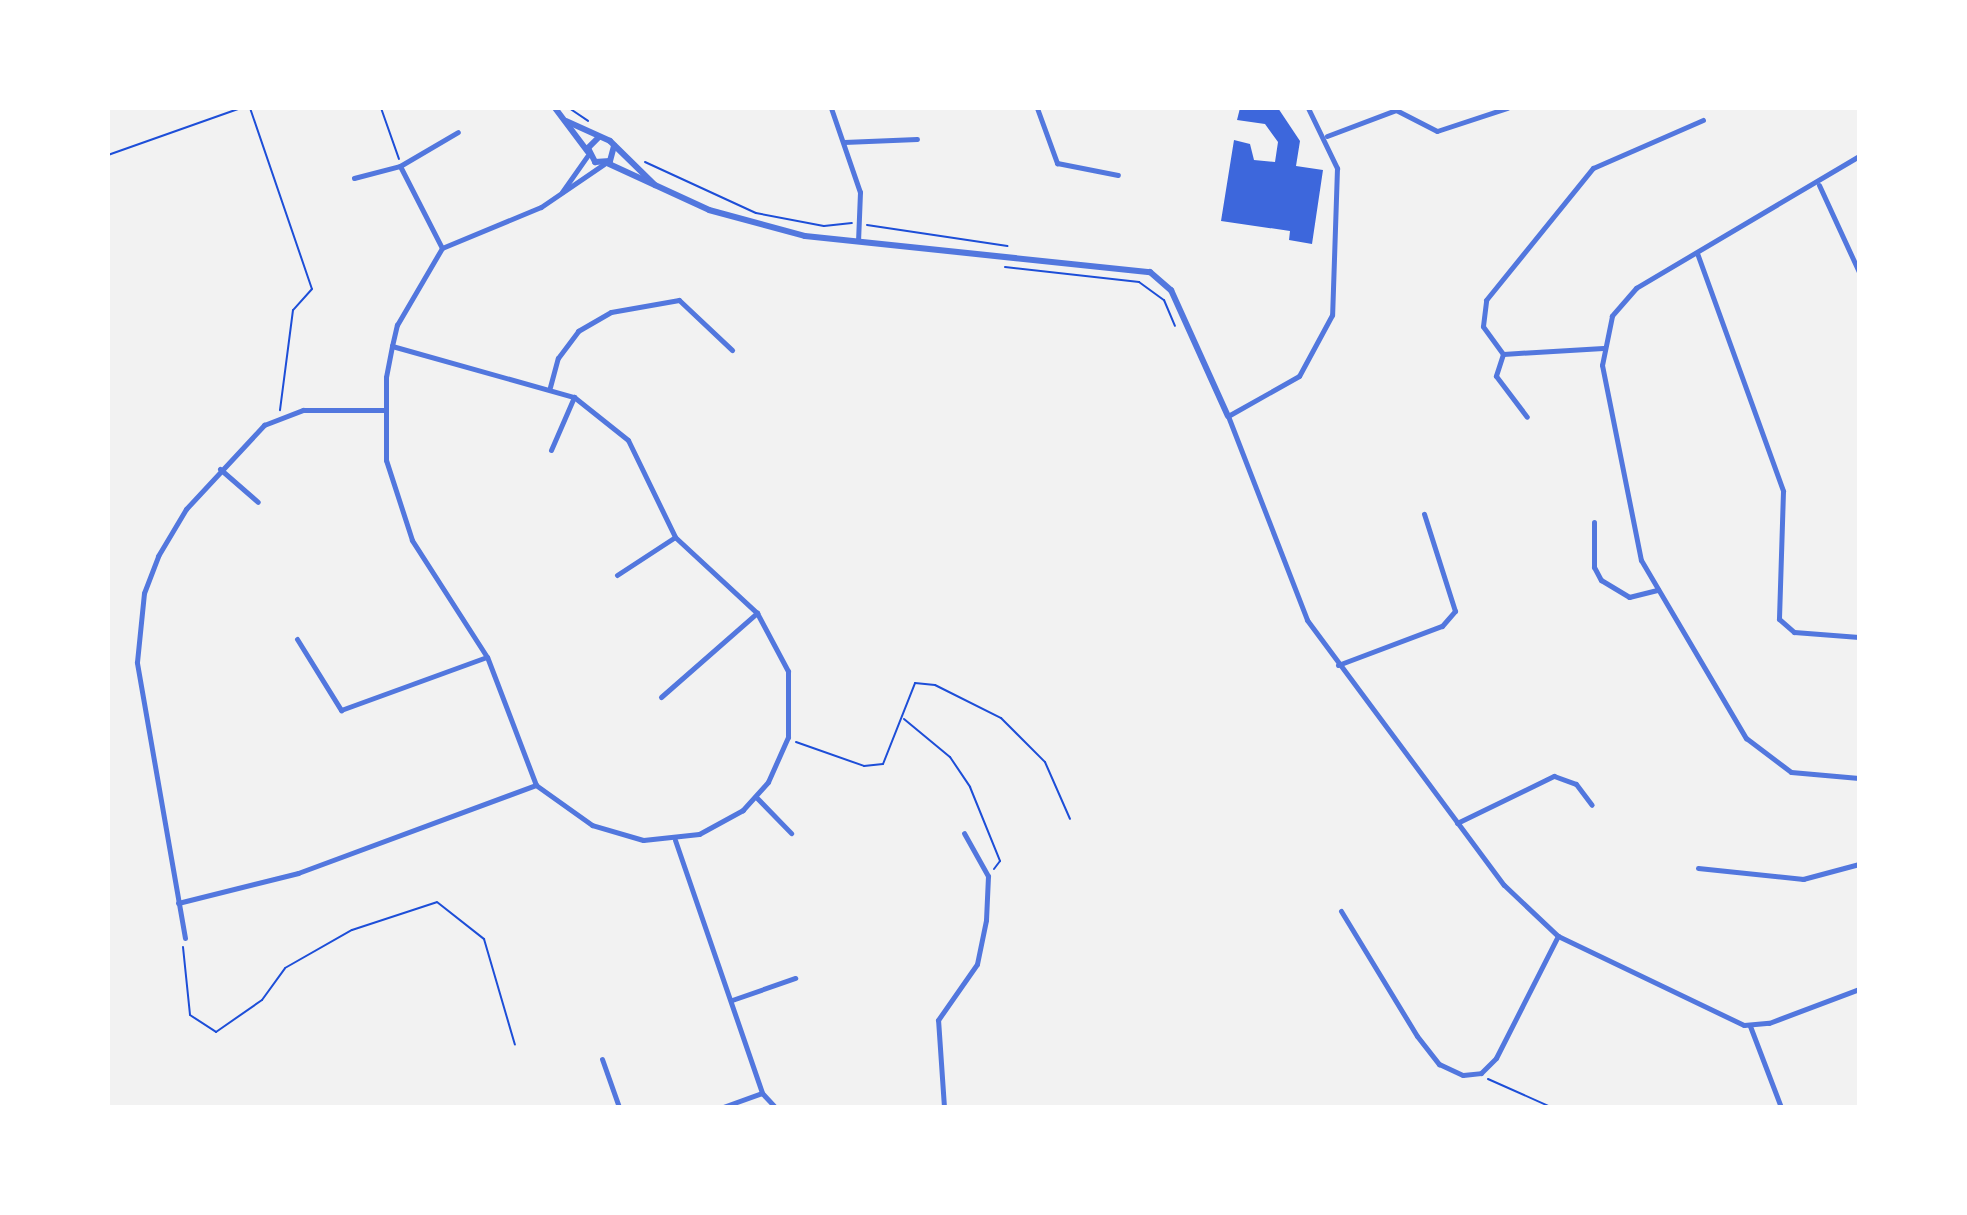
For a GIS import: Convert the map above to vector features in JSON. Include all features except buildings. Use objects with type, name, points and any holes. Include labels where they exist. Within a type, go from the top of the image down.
[{"type":"street","points":[[555,108],[588,153],[606,164],[658,188],[761,226],[858,241],[1156,275],[1174,295],[1228,416],[1298,604],[1338,665],[1522,906],[1558,936],[1714,1016],[1750,1025],[1859,989]]},
{"type":"street","points":[[831,108],[860,192],[858,241]]},
{"type":"street","points":[[1037,108],[1057,163],[1118,175]]},
{"type":"street","points":[[1228,416],[1291,383],[1326,334],[1338,181],[1327,136],[1308,108]]},
{"type":"street","points":[[1327,136],[1396,110],[1437,131],[1507,108]]},
{"type":"street","points":[[1503,354],[1483,326],[1486,300],[1584,175],[1610,156],[1703,120]]},
{"type":"street","points":[[566,121],[600,134],[658,188]]},
{"type":"street","points":[[354,178],[400,166],[458,132]]},
{"type":"street","points":[[559,196],[600,134]]},
{"type":"street","points":[[844,142],[917,139]]},
{"type":"street","points":[[392,346],[550,387],[574,397],[628,440],[675,537],[757,613],[788,671],[788,737],[757,798],[722,824],[675,840],[616,836],[574,816],[536,785],[487,657],[412,540],[386,460],[384,410],[392,346],[411,294],[442,248],[559,196],[606,164],[614,146]]},
{"type":"street","points":[[1859,156],[1819,185],[1627,296],[1603,348],[1637,548],[1658,590],[1763,756],[1805,777],[1859,778]]},
{"type":"street","points":[[400,166],[442,248]]},
{"type":"street","points":[[1819,185],[1859,272]]},
{"type":"street","points":[[1697,253],[1783,491],[1779,619],[1794,632],[1859,637]]},
{"type":"street","points":[[550,387],[558,358],[578,331],[611,312],[679,300],[732,350]]},
{"type":"street","points":[[1503,354],[1603,348]]},
{"type":"street","points":[[1503,354],[1496,376],[1527,417]]},
{"type":"street","points":[[551,450],[574,397]]},
{"type":"street","points":[[185,938],[141,701],[138,627],[158,556],[220,469],[280,416],[384,410]]},
{"type":"street","points":[[220,469],[258,502]]},
{"type":"street","points":[[1338,665],[1442,626],[1455,611],[1424,514]]},
{"type":"street","points":[[1594,522],[1594,567],[1601,580],[1629,597],[1658,590]]},
{"type":"street","points":[[617,575],[675,537]]},
{"type":"street","points":[[661,697],[757,613]]},
{"type":"street","points":[[297,639],[341,710],[487,657]]},
{"type":"street","points":[[1457,823],[1554,776],[1576,784],[1592,805]]},
{"type":"street","points":[[178,903],[298,873],[536,785]]},
{"type":"street","points":[[757,798],[791,833]]},
{"type":"street","points":[[944,1107],[938,1020],[977,964],[988,876],[964,833]]},
{"type":"street","points":[[675,840],[762,1093],[775,1107]]},
{"type":"street","points":[[1698,868],[1803,879],[1859,864]]},
{"type":"street","points":[[1341,911],[1439,1064],[1463,1075],[1481,1073],[1496,1058],[1558,936]]},
{"type":"street","points":[[732,1000],[795,978]]},
{"type":"street","points":[[1750,1025],[1781,1107]]},
{"type":"street","points":[[602,1059],[619,1107]]},
{"type":"street","points":[[723,1107],[762,1093]]},
{"type":"path","points":[[108,155],[241,108]]},
{"type":"path","points":[[250,108],[312,289],[293,310],[280,416]]},
{"type":"path","points":[[381,108],[400,166]]},
{"type":"path","points":[[569,108],[600,134]]},
{"type":"path","points":[[636,156],[756,213],[824,226],[859,224],[1007,246]]},
{"type":"path","points":[[1005,267],[1139,282],[1164,300],[1175,326]]},
{"type":"path","points":[[788,737],[864,766],[883,764],[915,683],[966,697],[1001,718],[1045,762],[1070,819]]},
{"type":"path","points":[[903,717],[950,757],[970,787],[1000,861],[988,876]]},
{"type":"path","points":[[185,938],[190,1015],[216,1032],[262,1000],[285,968],[362,925],[437,902],[484,939],[515,1045]]},
{"type":"path","points":[[1481,1073],[1551,1107]]}]
